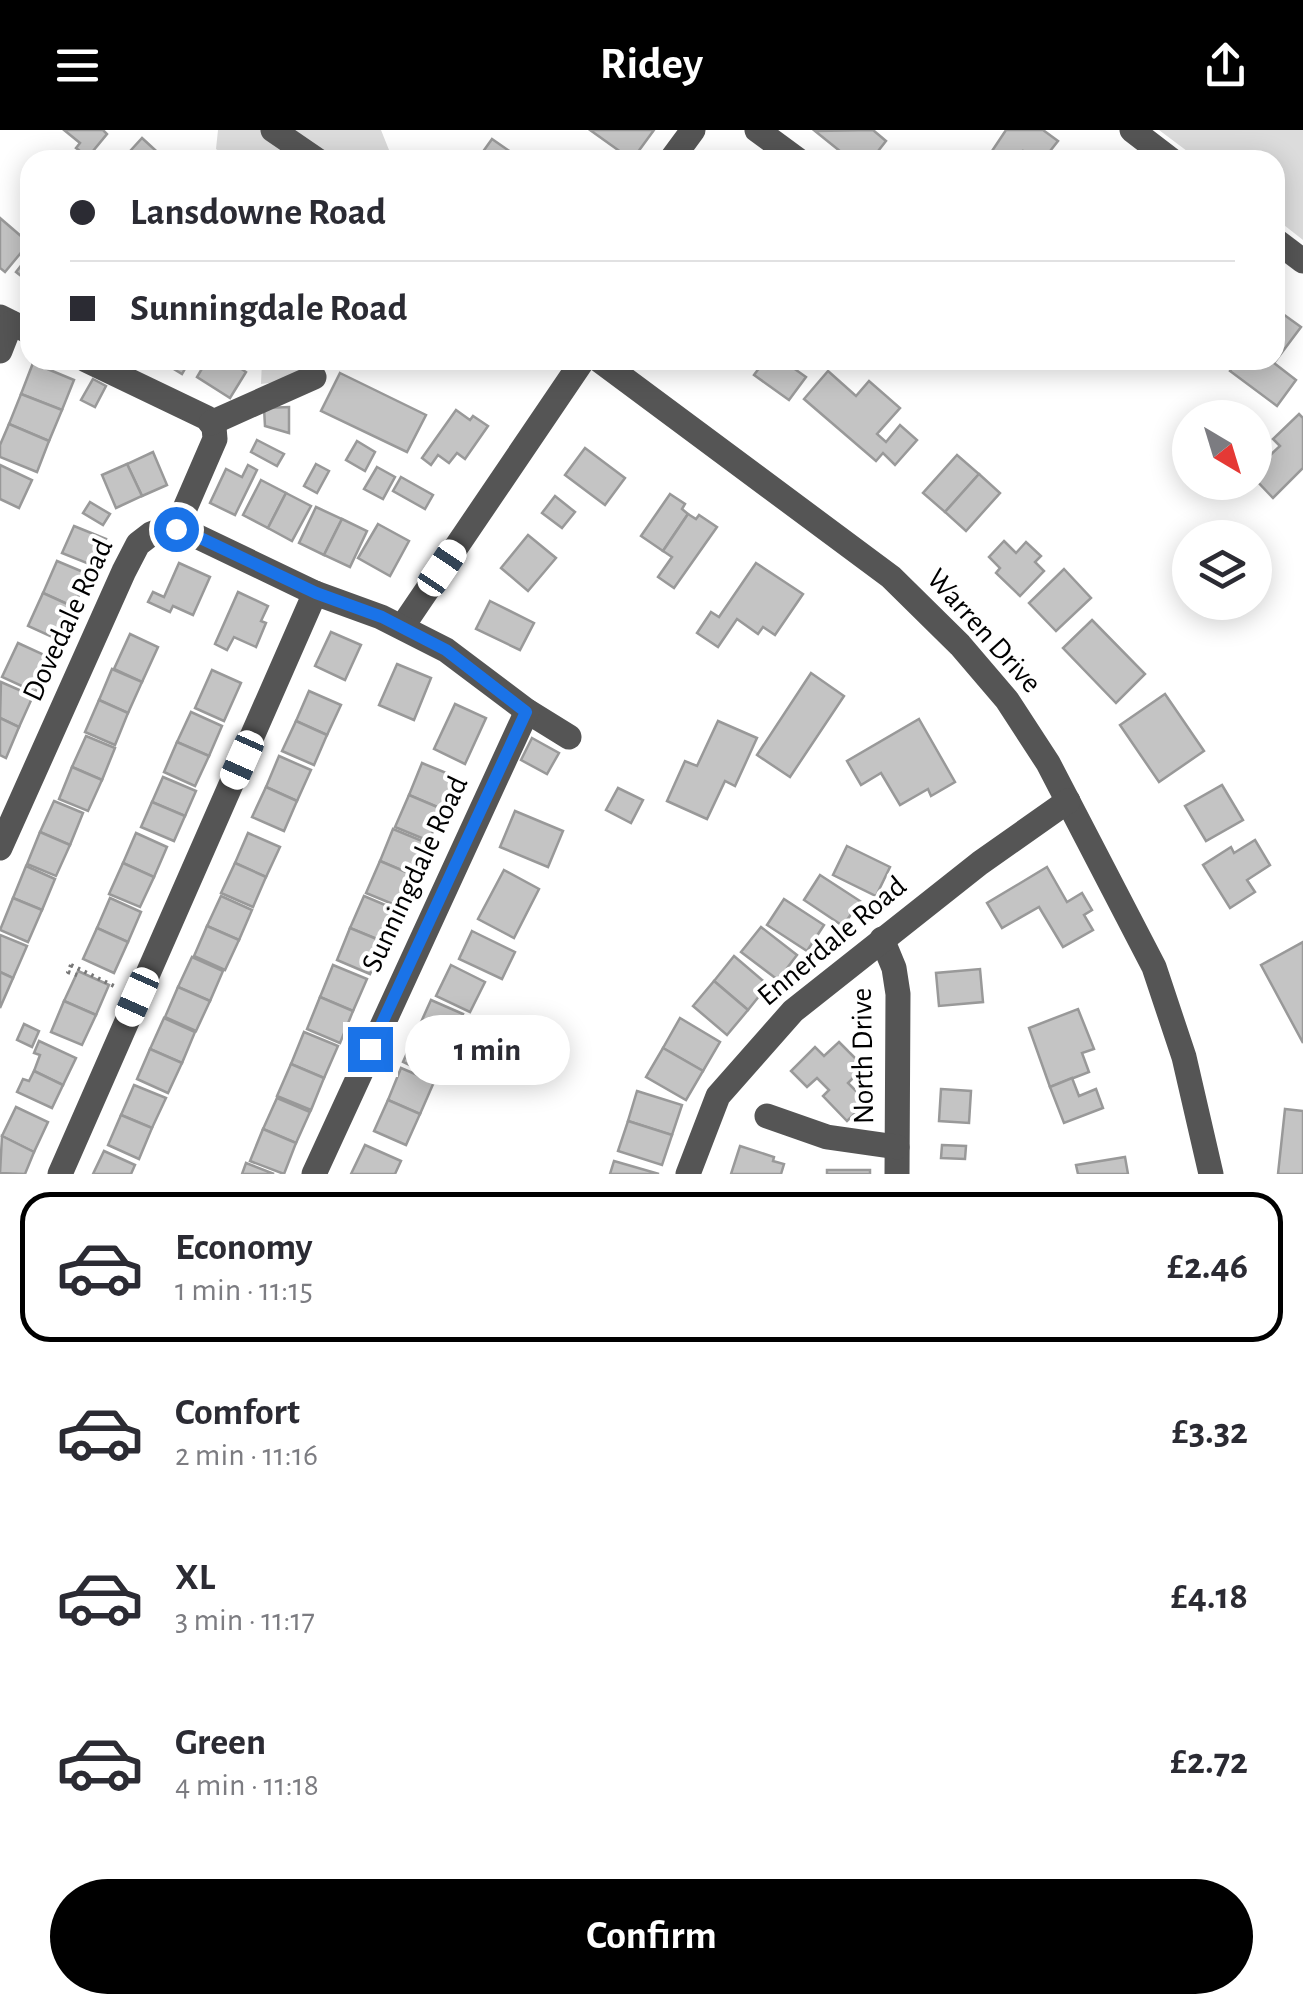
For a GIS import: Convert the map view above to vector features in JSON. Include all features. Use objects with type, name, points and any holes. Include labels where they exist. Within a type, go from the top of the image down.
[{"type":"street","points":[[273,130],[302,150]]},
{"type":"street","points":[[757,130],[784,150]]},
{"type":"street","points":[[1132,130],[1157,150]]},
{"type":"street","points":[[0,350],[14,324]]},
{"type":"street","points":[[107,370],[211,423],[314,377]]},
{"type":"street","points":[[402,628],[576,370]]},
{"type":"street","name":"Warren Drive","points":[[612,370],[890,577],[960,645],[1007,700],[1068,800],[1154,967],[1184,1057],[1211,1174]]},
{"type":"street","name":"Dovedale Road","points":[[0,848],[124,571],[138,544],[163,532],[215,439],[211,423]]},
{"type":"street","points":[[163,532],[192,534],[446,650],[526,712],[569,737]]},
{"type":"street","points":[[60,1174],[316,593]]},
{"type":"street","name":"Sunningdale Road","points":[[314,1174],[526,712]]},
{"type":"street","name":"Ennerdale Road","points":[[688,1174],[718,1096],[793,1011],[980,863],[1068,800]]},
{"type":"street","name":"North Drive","points":[[882,939],[894,968],[898,994],[897,1174]]},
{"type":"street","points":[[767,1116],[827,1137],[897,1147]]},
{"type":"path","points":[[76,975],[68,972],[71,965],[137,997]]},
{"type":"shaded area","points":[[218,130],[381,130],[389,150],[217,150]]},
{"type":"shaded area","points":[[1159,130],[1303,130],[1303,240],[1285,226],[1285,150],[1186,150]]},
{"type":"shaded area","points":[[262,370],[299,370],[286,381],[261,384]]},
{"type":"building","points":[[64,130],[103,130],[107,134],[94,150],[79,150],[80,143]]},
{"type":"building","points":[[590,130],[654,130],[639,150],[618,150]]},
{"type":"building","points":[[873,130],[886,141],[879,150],[839,150],[815,131]]},
{"type":"building","points":[[1006,130],[1043,130],[1058,141],[1051,150],[993,150]]},
{"type":"building","points":[[142,138],[155,150],[131,150]]},
{"type":"building","points":[[492,139],[508,150],[484,150]]},
{"type":"building","points":[[0,218],[20,235],[20,254],[5,272],[0,268]]},
{"type":"building","points":[[1285,315],[1301,327],[1285,348]]},
{"type":"building","points":[[30,370],[50,370],[74,380],[62,410],[21,394]]},
{"type":"building","points":[[201,370],[246,372],[230,398],[197,377]]},
{"type":"building","points":[[758,370],[796,370],[806,377],[789,400],[754,375]]},
{"type":"building","points":[[1231,370],[1283,370],[1296,380],[1277,406]]},
{"type":"building","points":[[828,371],[856,396],[869,381],[900,408],[877,434],[886,442],[900,425],[917,440],[895,465],[883,453],[876,461],[804,399]]},
{"type":"building","points":[[340,373],[426,415],[407,452],[321,411]]},
{"type":"building","points":[[93,379],[106,386],[95,407],[81,400]]},
{"type":"building","points":[[21,394],[62,410],[49,441],[9,424]]},
{"type":"building","points":[[289,407],[289,433],[265,426],[264,408]]},
{"type":"building","points":[[456,410],[488,426],[465,459],[457,453],[449,463],[438,455],[431,465],[422,458]]},
{"type":"building","points":[[1299,414],[1303,418],[1303,468],[1273,498],[1272,453],[1280,446],[1273,439]]},
{"type":"building","points":[[9,424],[49,441],[37,472],[0,457],[0,445]]},
{"type":"building","points":[[257,440],[284,454],[277,466],[251,452]]},
{"type":"building","points":[[357,441],[375,452],[365,471],[346,460]]},
{"type":"building","points":[[585,448],[625,478],[605,505],[565,475]]},
{"type":"building","points":[[153,452],[167,485],[142,496],[127,464]]},
{"type":"building","points":[[957,455],[979,474],[945,512],[923,493]]},
{"type":"building","points":[[127,464],[142,496],[116,508],[102,475]]},
{"type":"building","points":[[316,464],[329,471],[317,493],[304,486]]},
{"type":"building","points":[[0,465],[32,480],[19,508],[0,499]]},
{"type":"building","points":[[248,465],[257,470],[235,515],[210,503],[226,469],[242,477]]},
{"type":"building","points":[[377,467],[395,477],[383,499],[364,489]]},
{"type":"building","points":[[979,474],[1000,493],[966,531],[945,512]]},
{"type":"building","points":[[401,477],[433,495],[425,509],[393,491]]},
{"type":"building","points":[[261,480],[286,493],[268,528],[243,515]]},
{"type":"building","points":[[286,493],[311,506],[292,541],[268,528]]},
{"type":"building","points":[[670,494],[685,504],[682,509],[688,514],[663,551],[641,536]]},
{"type":"building","points":[[555,496],[575,512],[562,528],[542,513]]},
{"type":"building","points":[[90,502],[110,514],[103,525],[83,513]]},
{"type":"building","points":[[316,507],[342,519],[324,555],[299,543]]},
{"type":"building","points":[[688,514],[696,519],[699,515],[717,527],[674,588],[658,577],[672,557],[663,551]]},
{"type":"building","points":[[342,519],[367,531],[350,567],[324,555]]},
{"type":"building","points":[[378,524],[409,541],[390,576],[358,558]]},
{"type":"building","points":[[74,526],[106,539],[94,566],[62,553]]},
{"type":"building","points":[[528,535],[556,558],[528,591],[501,568]]},
{"type":"building","points":[[1004,541],[1016,553],[1026,542],[1041,556],[1035,562],[1044,571],[1020,596],[996,573],[1000,568],[989,557]]},
{"type":"building","points":[[57,561],[88,574],[74,607],[43,593]]},
{"type":"building","points":[[179,563],[210,577],[193,615],[173,606],[170,612],[148,602],[153,592],[164,597]]},
{"type":"building","points":[[756,563],[803,594],[775,635],[763,627],[758,634],[737,619],[718,647],[697,633],[711,612],[719,617]]},
{"type":"building","points":[[1064,569],[1091,598],[1056,631],[1029,603]]},
{"type":"building","points":[[238,592],[268,606],[261,621],[266,623],[256,647],[234,637],[227,650],[215,644]]},
{"type":"building","points":[[43,593],[74,607],[59,640],[28,626]]},
{"type":"building","points":[[490,601],[534,623],[520,650],[476,629]]},
{"type":"building","points":[[1092,620],[1145,674],[1116,703],[1063,648]]},
{"type":"building","points":[[331,632],[361,645],[345,680],[315,666]]},
{"type":"building","points":[[130,634],[158,647],[142,682],[114,669]]},
{"type":"building","points":[[18,643],[51,658],[35,692],[2,677]]},
{"type":"building","points":[[397,664],[431,678],[414,720],[379,705]]},
{"type":"building","points":[[112,669],[142,682],[128,713],[99,700]]},
{"type":"building","points":[[212,670],[241,683],[224,721],[195,708]]},
{"type":"building","points":[[811,673],[844,696],[790,777],[757,755]]},
{"type":"building","points":[[1,682],[33,696],[19,727],[0,718]]},
{"type":"building","points":[[309,691],[341,705],[327,735],[296,721]]},
{"type":"building","points":[[1165,694],[1204,751],[1159,782],[1120,725]]},
{"type":"building","points":[[99,700],[128,713],[115,745],[85,732]]},
{"type":"building","points":[[455,704],[486,718],[465,764],[434,749]]},
{"type":"building","points":[[191,712],[222,726],[209,756],[177,742]]},
{"type":"building","points":[[0,718],[19,727],[6,758],[0,755]]},
{"type":"building","points":[[919,719],[955,782],[931,796],[928,789],[900,805],[881,773],[861,785],[847,761]]},
{"type":"building","points":[[296,721],[327,735],[314,765],[282,751]]},
{"type":"building","points":[[718,721],[757,738],[735,786],[725,781],[707,819],[667,801],[685,761],[697,766]]},
{"type":"building","points":[[86,736],[115,748],[102,780],[72,767]]},
{"type":"building","points":[[532,738],[559,753],[547,774],[521,760]]},
{"type":"building","points":[[177,742],[209,756],[195,786],[164,772]]},
{"type":"building","points":[[279,756],[311,770],[297,801],[266,787]]},
{"type":"building","points":[[422,763],[456,777],[442,809],[409,795]]},
{"type":"building","points":[[72,767],[102,780],[88,811],[59,799]]},
{"type":"building","points":[[163,777],[196,791],[185,816],[152,802]]},
{"type":"building","points":[[1222,785],[1243,820],[1206,841],[1185,806]]},
{"type":"building","points":[[266,787],[297,801],[284,831],[252,817]]},
{"type":"building","points":[[618,788],[643,800],[631,823],[606,810]]},
{"type":"building","points":[[409,795],[442,809],[429,841],[395,827]]},
{"type":"building","points":[[54,801],[83,813],[70,845],[40,832]]},
{"type":"building","points":[[152,802],[185,816],[174,841],[141,827]]},
{"type":"building","points":[[515,811],[563,831],[548,867],[500,847]]},
{"type":"building","points":[[393,829],[427,843],[413,875],[380,861]]},
{"type":"building","points":[[40,832],[70,845],[56,876],[27,864]]},
{"type":"building","points":[[136,833],[167,847],[154,877],[123,863]]},
{"type":"building","points":[[248,833],[280,847],[266,877],[235,863]]},
{"type":"building","points":[[1255,840],[1270,865],[1247,880],[1255,892],[1230,908],[1203,865],[1231,847],[1234,853]]},
{"type":"building","points":[[847,846],[890,867],[876,896],[833,875]]},
{"type":"building","points":[[380,861],[413,875],[400,907],[366,893]]},
{"type":"building","points":[[123,863],[154,877],[140,907],[109,894]]},
{"type":"building","points":[[235,863],[266,877],[253,907],[221,893]]},
{"type":"building","points":[[26,866],[55,879],[42,910],[13,898]]},
{"type":"building","points":[[1047,867],[1067,902],[1082,893],[1092,910],[1084,915],[1093,930],[1063,947],[1039,907],[1002,928],[987,903]]},
{"type":"building","points":[[504,870],[539,889],[514,938],[478,919]]},
{"type":"building","points":[[820,875],[860,901],[843,926],[804,900]]},
{"type":"building","points":[[221,896],[252,910],[239,940],[207,926]]},
{"type":"building","points":[[364,896],[397,910],[384,942],[350,928]]},
{"type":"building","points":[[13,898],[42,910],[28,942],[0,930]]},
{"type":"building","points":[[110,898],[141,912],[128,942],[97,928]]},
{"type":"building","points":[[784,899],[824,925],[807,951],[767,925]]},
{"type":"building","points":[[207,926],[239,940],[225,970],[194,956]]},
{"type":"building","points":[[761,927],[797,955],[778,980],[741,952]]},
{"type":"building","points":[[97,928],[128,942],[114,973],[83,959]]},
{"type":"building","points":[[350,928],[384,942],[370,974],[337,960]]},
{"type":"building","points":[[472,931],[515,952],[502,979],[459,959]]},
{"type":"building","points":[[0,935],[27,946],[13,978],[0,972]]},
{"type":"building","points":[[1303,942],[1303,1043],[1261,965]]},
{"type":"building","points":[[734,956],[768,985],[748,1010],[714,981]]},
{"type":"building","points":[[192,957],[223,971],[210,1001],[178,987]]},
{"type":"building","points":[[333,965],[367,979],[353,1011],[320,997]]},
{"type":"building","points":[[451,965],[485,982],[470,1012],[436,996]]},
{"type":"building","points":[[980,969],[983,1002],[939,1006],[936,973]]},
{"type":"building","points":[[78,971],[109,985],[96,1015],[64,1001]]},
{"type":"building","points":[[0,972],[13,978],[0,1008]]},
{"type":"building","points":[[714,981],[748,1010],[727,1035],[693,1006]]},
{"type":"building","points":[[178,987],[210,1001],[196,1031],[165,1017]]},
{"type":"building","points":[[320,997],[353,1011],[340,1043],[307,1029]]},
{"type":"building","points":[[431,1000],[463,1014],[449,1045],[417,1031]]},
{"type":"building","points":[[64,1001],[96,1015],[82,1045],[51,1032]]},
{"type":"building","points":[[1078,1009],[1094,1049],[1082,1053],[1089,1072],[1050,1087],[1029,1028]]},
{"type":"building","points":[[164,1018],[195,1032],[182,1063],[150,1049]]},
{"type":"building","points":[[680,1018],[720,1042],[703,1071],[663,1048]]},
{"type":"building","points":[[24,1024],[39,1031],[32,1047],[17,1040]]},
{"type":"building","points":[[417,1031],[449,1045],[435,1077],[403,1062]]},
{"type":"building","points":[[304,1032],[338,1046],[324,1078],[291,1064]]},
{"type":"building","points":[[39,1041],[76,1058],[63,1085],[34,1071],[40,1055],[34,1053]]},
{"type":"building","points":[[839,1042],[864,1067],[848,1083],[867,1102],[847,1121],[823,1096],[829,1090],[817,1078],[807,1087],[791,1071],[815,1047],[824,1056]]},
{"type":"building","points":[[663,1048],[703,1071],[686,1100],[646,1077]]},
{"type":"building","points":[[150,1049],[182,1063],[168,1093],[137,1079]]},
{"type":"building","points":[[291,1064],[324,1078],[311,1110],[277,1096]]},
{"type":"building","points":[[401,1068],[434,1082],[420,1114],[388,1100]]},
{"type":"building","points":[[34,1071],[63,1085],[52,1108],[17,1092],[23,1079],[29,1081]]},
{"type":"building","points":[[1072,1078],[1079,1096],[1096,1089],[1103,1108],[1064,1123],[1050,1087]]},
{"type":"building","points":[[134,1085],[166,1098],[152,1128],[121,1115]]},
{"type":"building","points":[[941,1089],[971,1091],[969,1123],[939,1121]]},
{"type":"building","points":[[637,1091],[682,1105],[672,1135],[628,1121]]},
{"type":"building","points":[[277,1098],[310,1112],[296,1143],[263,1129]]},
{"type":"building","points":[[388,1100],[420,1114],[406,1145],[374,1131]]},
{"type":"building","points":[[16,1107],[48,1122],[34,1152],[2,1136]]},
{"type":"building","points":[[1285,1109],[1303,1111],[1303,1174],[1278,1174]]},
{"type":"building","points":[[121,1115],[152,1128],[139,1159],[108,1145]]},
{"type":"building","points":[[628,1121],[672,1135],[662,1165],[618,1151]]},
{"type":"building","points":[[263,1129],[296,1143],[284,1174],[250,1161]]},
{"type":"building","points":[[2,1136],[34,1152],[25,1174],[0,1173]]},
{"type":"building","points":[[365,1145],[401,1161],[395,1174],[351,1174]]},
{"type":"building","points":[[942,1145],[966,1146],[965,1159],[941,1158]]},
{"type":"building","points":[[740,1146],[774,1157],[773,1161],[784,1164],[781,1174],[731,1174]]},
{"type":"building","points":[[104,1151],[135,1165],[131,1174],[93,1174]]},
{"type":"building","points":[[1125,1157],[1128,1174],[1078,1174],[1076,1165]]},
{"type":"building","points":[[614,1161],[659,1174],[610,1174]]},
{"type":"building","points":[[246,1163],[274,1174],[242,1174]]},
{"type":"building","points":[[827,1170],[870,1170],[870,1174],[827,1174]]},
{"type":"route","points":[[176,529],[316,593],[382,617],[446,650],[526,712],[370,1049]]}]
